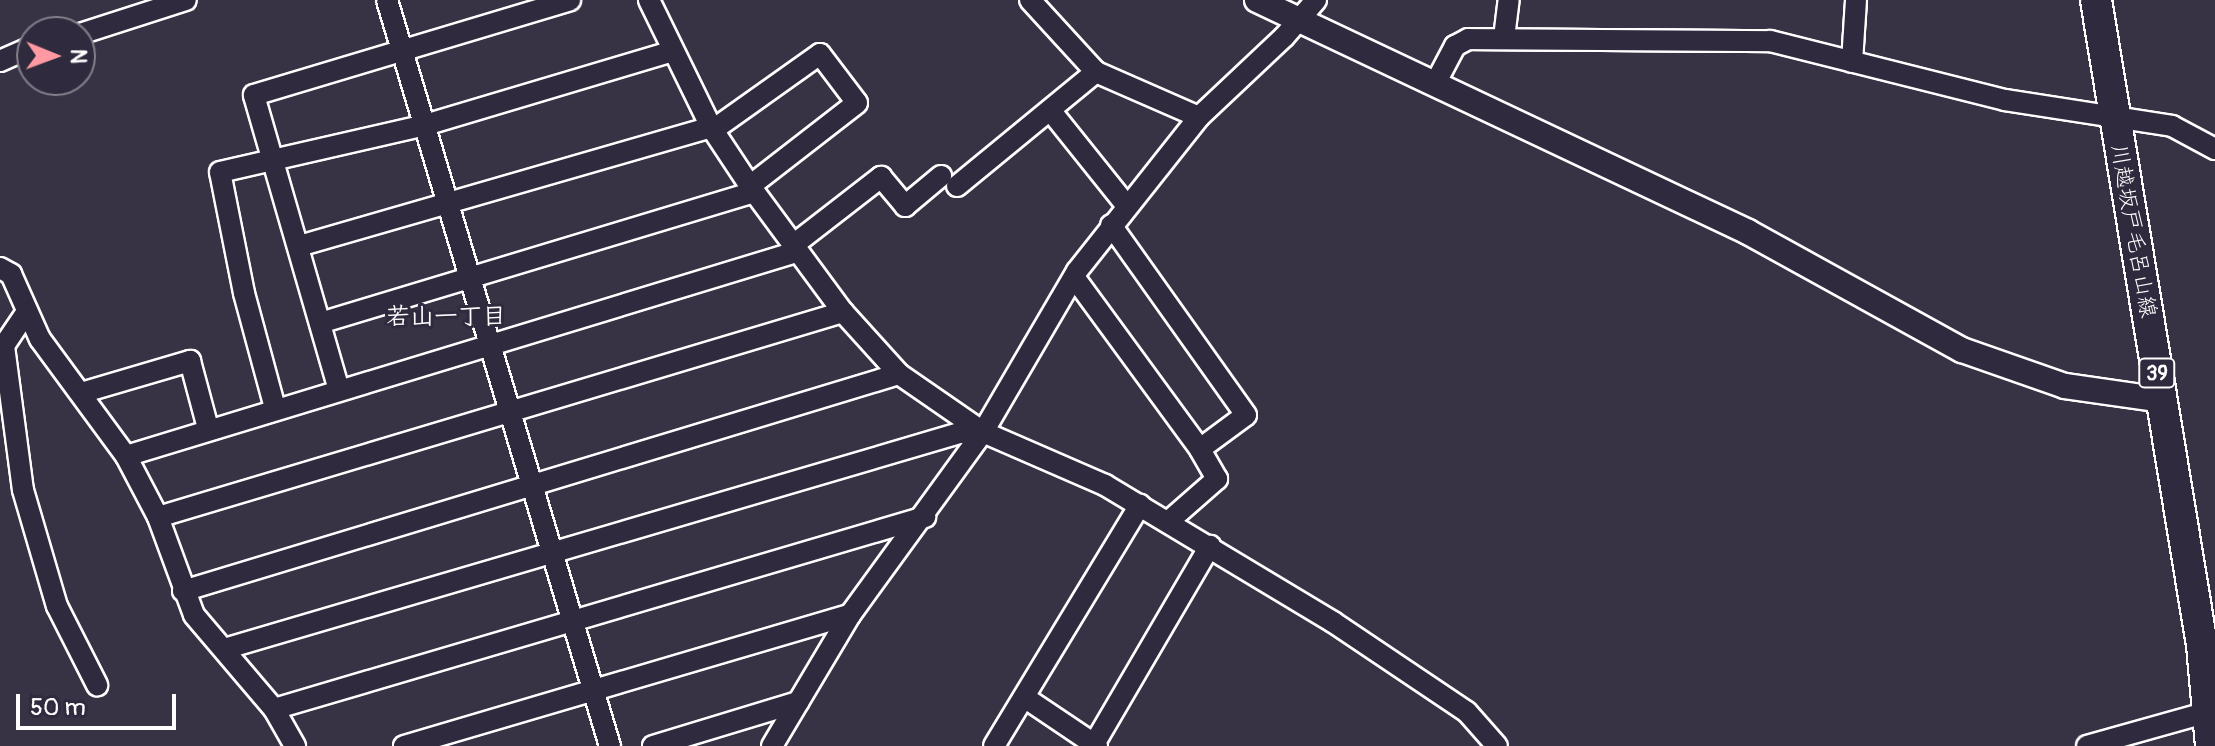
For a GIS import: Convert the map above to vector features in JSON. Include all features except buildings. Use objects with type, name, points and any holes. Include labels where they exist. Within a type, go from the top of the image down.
[{"type":"main road","name":"川越坂戸毛呂山線","points":[[2096,0],[2212,711],[2211,746]]},
{"type":"street","points":[[96,29],[186,0]]},
{"type":"street","points":[[387,0],[610,746]]},
{"type":"street","points":[[339,390],[254,95],[570,0]]},
{"type":"street","points":[[649,0],[670,52],[712,128],[752,189],[843,312],[899,374],[983,432],[1140,505],[1210,546],[1421,678],[1467,712],[1497,746]]},
{"type":"street","points":[[1030,0],[1096,72],[1199,117]]},
{"type":"street","points":[[1257,0],[1748,232],[1962,350],[2065,386],[2162,400]]},
{"type":"street","points":[[772,746],[850,615],[925,517],[983,432],[1074,277],[1111,225],[1199,117],[1300,20],[1316,0]]},
{"type":"street","points":[[1504,38],[1509,0]]},
{"type":"street","points":[[1852,62],[1856,0]]},
{"type":"street","points":[[1436,82],[1455,46],[1468,39],[1770,41],[2005,100],[2172,126],[2215,149]]},
{"type":"street","points":[[275,408],[244,293],[220,172],[275,163],[425,125],[670,52]]},
{"type":"street","points":[[299,246],[712,128],[820,54],[857,103],[752,189],[320,323]]},
{"type":"street","points":[[126,456],[208,428],[794,249],[881,177],[905,206],[949,181],[1050,110],[1096,72]]},
{"type":"street","points":[[1050,110],[1127,206]]},
{"type":"street","points":[[1111,225],[1246,415],[1200,449]]},
{"type":"street","points":[[0,268],[11,274],[9,293],[126,456],[158,517],[194,615],[274,709],[295,746]]},
{"type":"street","points":[[1074,277],[1200,449],[1217,479],[1169,521]]},
{"type":"street","points":[[158,517],[843,312]]},
{"type":"street","points":[[26,313],[4,346],[8,432],[35,540],[57,606],[97,685]]},
{"type":"street","points":[[81,393],[190,361],[208,428]]},
{"type":"street","points":[[183,591],[531,482],[899,374]]},
{"type":"street","points":[[224,649],[960,433],[983,432]]},
{"type":"street","points":[[994,746],[1140,505]]},
{"type":"street","points":[[274,709],[925,517]]},
{"type":"street","points":[[1024,697],[1095,745],[1210,546]]},
{"type":"street","points":[[404,746],[850,615]]},
{"type":"street","points":[[653,746],[798,702]]},
{"type":"street","points":[[2087,746],[2212,711]]},
{"type":"district","name":"若山一丁目","points":[[446,317]]}]
